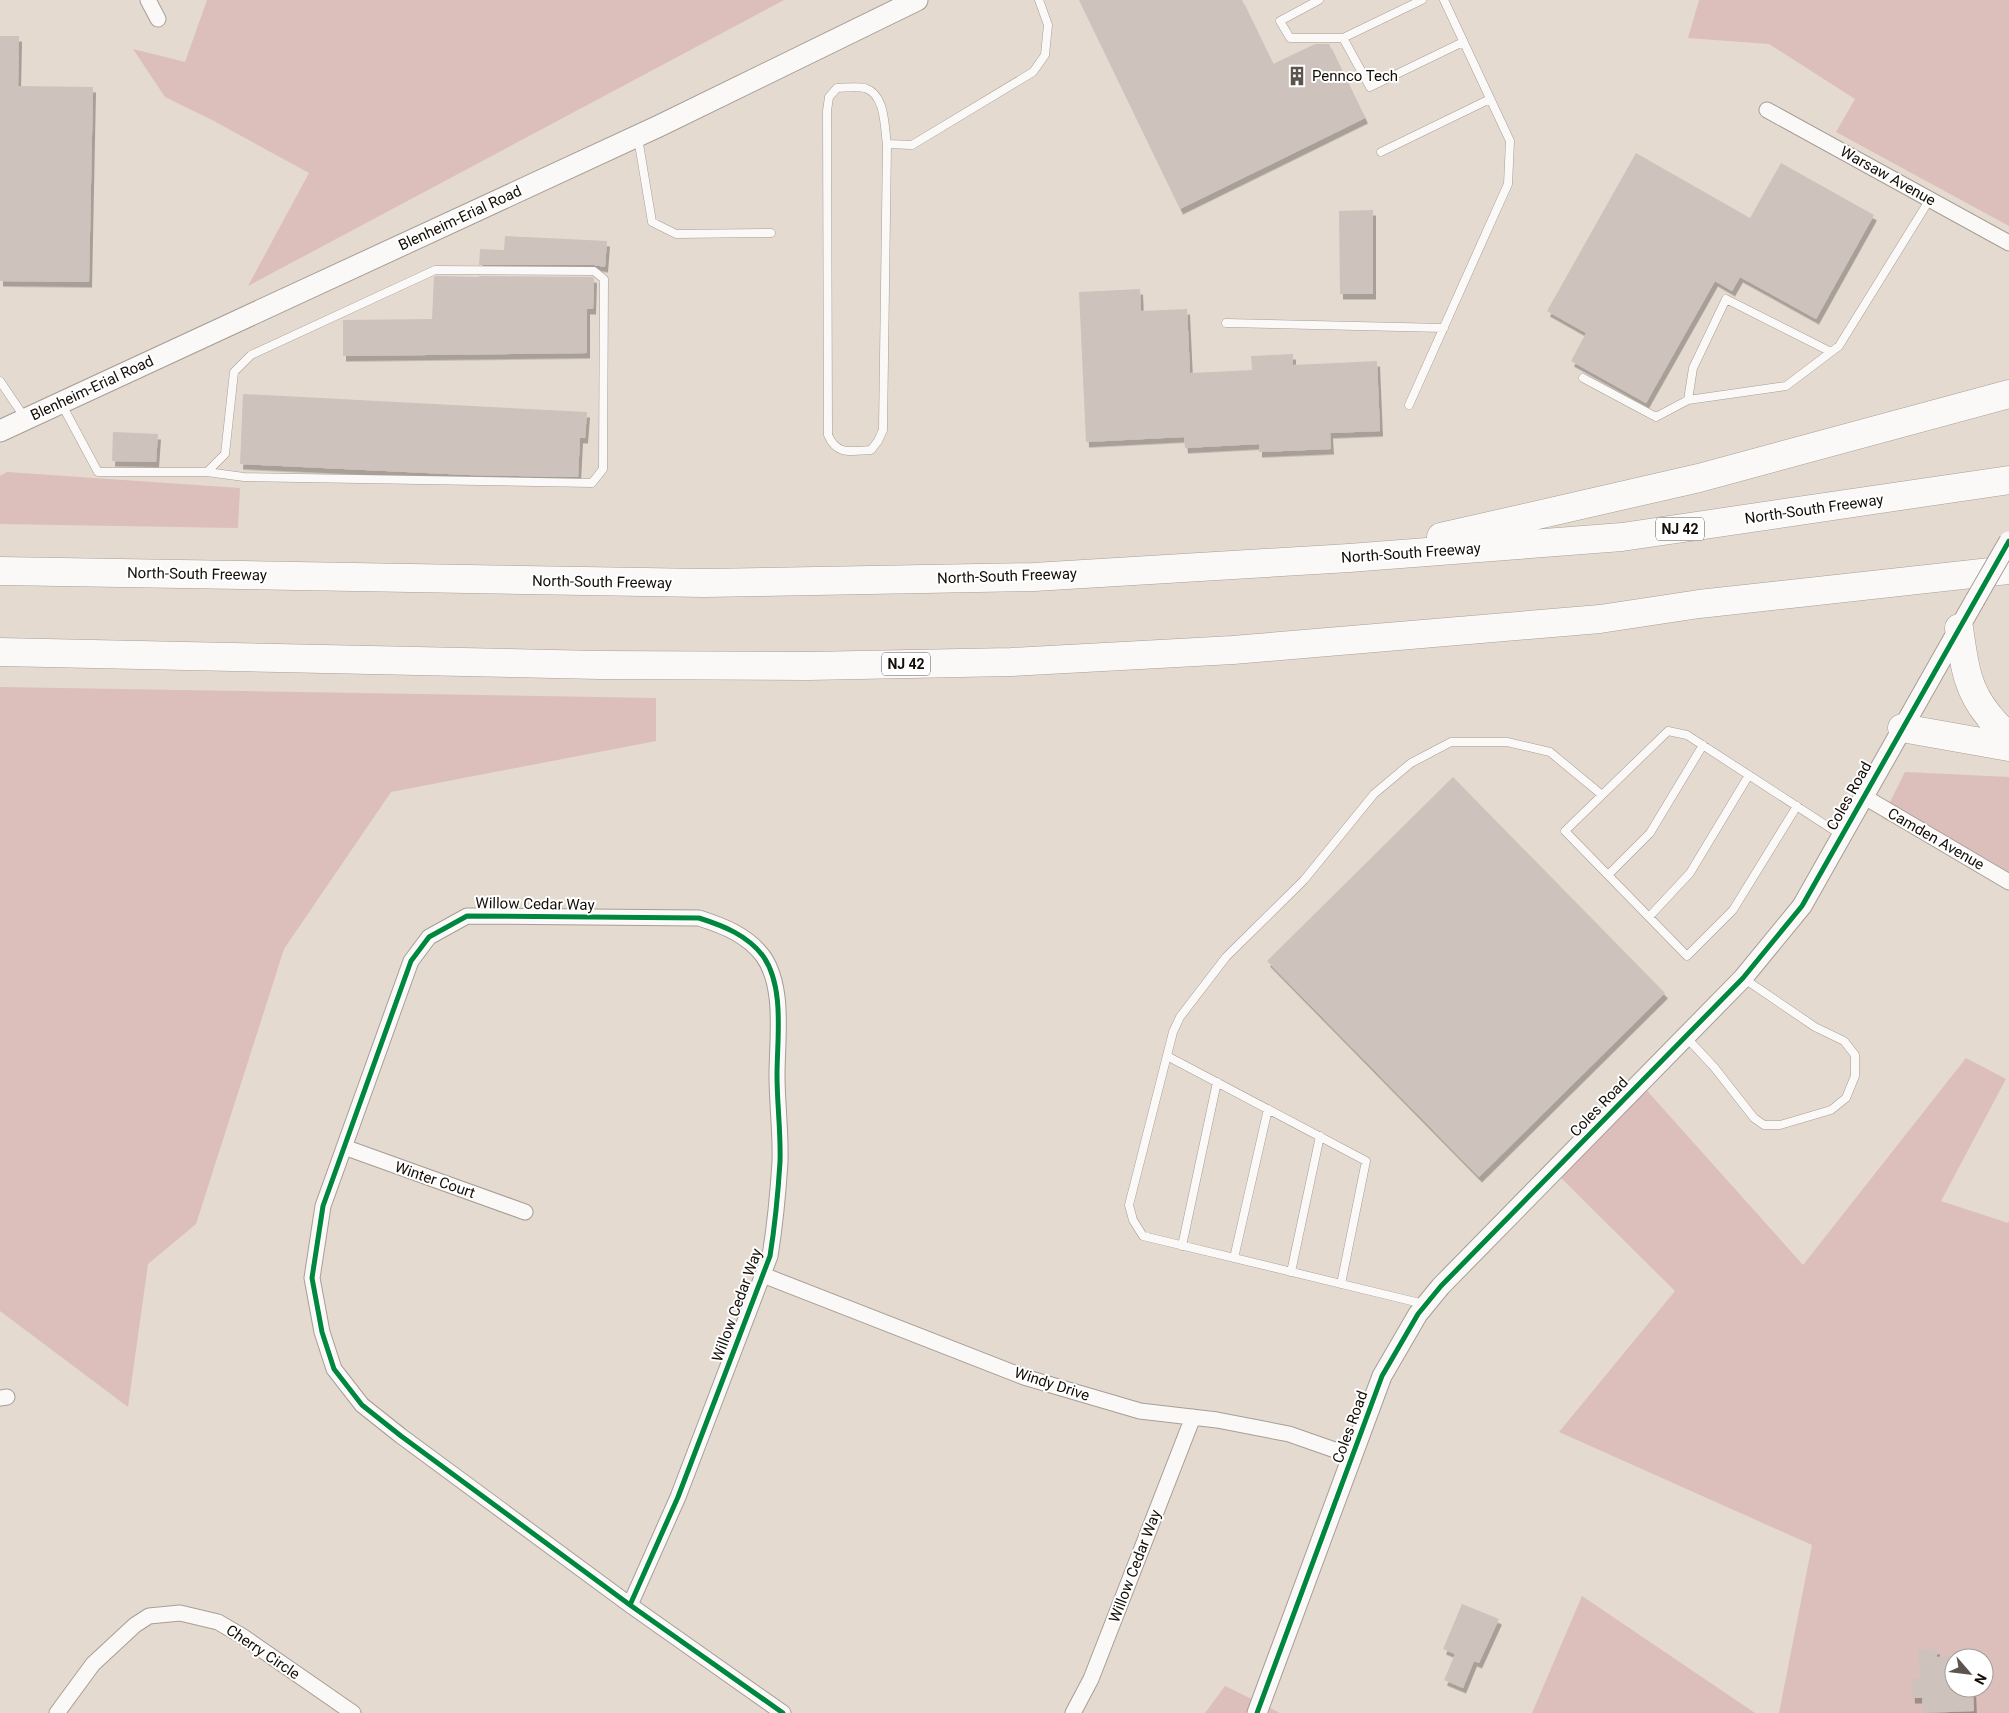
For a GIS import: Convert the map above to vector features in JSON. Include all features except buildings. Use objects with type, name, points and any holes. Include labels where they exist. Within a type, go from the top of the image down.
[{"type":"highway","points":[[1349,558],[1698,478],[2009,394]]},
{"type":"highway","name":"North-South Freeway","points":[[0,571],[704,583],[1034,576],[1349,558],[1622,537],[2009,480]]},
{"type":"highway","name":"NJ 42","points":[[0,652],[600,665],[808,666],[1011,662],[1232,650],[1600,619],[1699,604],[2009,570]]},
{"type":"highway","points":[[1958,628],[1966,677],[1979,705],[2001,730],[2009,734]]},
{"type":"highway","points":[[0,660],[120,655]]},
{"type":"highway","points":[[1902,728],[2009,747]]},
{"type":"main road","name":"Blenheim-Erial Road","points":[[0,431],[638,136],[917,0]]},
{"type":"street","points":[[148,0],[158,19]]},
{"type":"street","name":"Warsaw Avenue","points":[[1767,110],[2009,243]]},
{"type":"street","name":"Coles Road","points":[[1257,1713],[1382,1376],[1426,1305],[1441,1286],[1743,978],[1802,906],[2009,541]]},
{"type":"street","name":"Camden Avenue","points":[[1863,796],[2009,882]]},
{"type":"street","name":"Willow Cedar Way","points":[[630,1605],[678,1497],[770,1256],[776,1215],[780,1160],[777,1074],[778,1015],[774,978],[763,957],[742,936],[728,928],[699,918],[467,916],[429,937],[412,961],[323,1206],[312,1278],[322,1332],[334,1369],[362,1405],[401,1436],[630,1605],[783,1713]]},
{"type":"street","name":"Winter Court","points":[[344,1148],[525,1212]]},
{"type":"street","name":"Windy Drive","points":[[763,1275],[1024,1377],[1140,1411],[1216,1420],[1289,1434],[1352,1456]]},
{"type":"street","name":"Willow Cedar Way","points":[[1073,1713],[1091,1680],[1193,1417]]},
{"type":"street","name":"Cherry Circle","points":[[57,1713],[93,1664],[135,1625],[149,1616],[180,1613],[218,1622],[353,1713]]},
{"type":"lane","points":[[887,144],[912,145],[1033,72],[1045,56],[1048,25],[1039,0]]},
{"type":"lane","points":[[1319,0],[1280,21],[1290,38],[1343,38],[1422,0]]},
{"type":"lane","points":[[1409,405],[1508,184],[1510,141],[1444,0]]},
{"type":"lane","points":[[1343,38],[1370,87],[1463,42]]},
{"type":"lane","points":[[837,88],[864,88],[874,93],[882,106],[887,144],[883,430],[871,450],[841,451],[832,445],[828,435],[828,97],[837,88]]},
{"type":"lane","points":[[1381,152],[1490,99]]},
{"type":"lane","points":[[638,136],[652,222],[676,234],[772,233]]},
{"type":"lane","points":[[1583,378],[1656,417],[1688,400],[1786,386],[1839,346],[1930,199]]},
{"type":"lane","points":[[61,403],[98,472],[207,472],[244,477],[592,483],[603,469],[604,279],[594,271],[435,270],[251,354],[234,372],[225,454],[207,472]]},
{"type":"lane","points":[[1688,400],[1693,368],[1726,299],[1831,352]]},
{"type":"lane","points":[[1226,323],[1444,328]]},
{"type":"lane","points":[[0,381],[26,419]]},
{"type":"lane","points":[[1797,806],[1733,910],[1688,956],[1565,831],[1668,731],[1687,735],[1797,806],[1841,835]]},
{"type":"lane","points":[[1426,1305],[1143,1236],[1133,1220],[1130,1205],[1173,1032],[1180,1017],[1226,957],[1304,880],[1374,794],[1411,763],[1451,742],[1507,742],[1550,752],[1602,796]]},
{"type":"lane","points":[[1608,875],[1650,832],[1703,745]]},
{"type":"lane","points":[[1649,917],[1690,872],[1749,775]]},
{"type":"lane","points":[[1686,1036],[1714,1067],[1754,1118],[1764,1125],[1780,1125],[1831,1110],[1846,1098],[1855,1076],[1855,1055],[1844,1041],[1815,1027],[1743,978]]},
{"type":"lane","points":[[1167,1056],[1366,1161],[1341,1284]]},
{"type":"lane","points":[[1182,1246],[1218,1082]]},
{"type":"lane","points":[[1234,1258],[1268,1109]]},
{"type":"lane","points":[[1291,1272],[1320,1136]]},
{"type":"shaded area","points":[[207,0],[784,0],[248,286],[309,173],[214,121],[165,97],[133,49],[185,62]]},
{"type":"shaded area","points":[[1699,0],[2009,0],[2009,226],[1836,132],[1855,99],[1769,44],[1688,38]]},
{"type":"shaded area","points":[[7,472],[240,488],[238,528],[0,524],[0,476]]},
{"type":"shaded area","points":[[0,687],[656,698],[656,741],[391,792],[284,949],[196,1224],[148,1264],[128,1407],[0,1311]]},
{"type":"shaded area","points":[[1905,772],[2009,777],[2009,878],[1882,818]]},
{"type":"shaded area","points":[[1966,1058],[2006,1079],[1941,1201],[2008,1223],[2009,1221],[2009,1713],[1779,1713],[1812,1545],[1559,1432],[1675,1291],[1553,1170],[1641,1084],[1803,1265]]},
{"type":"shaded area","points":[[1582,1596],[1755,1713],[1532,1713]]},
{"type":"shaded area","points":[[1225,1686],[1280,1713],[1205,1713]]},
{"type":"cycle path","points":[[1257,1713],[1382,1376],[1418,1314],[1441,1286],[1743,978],[1802,906],[2009,541]]},
{"type":"cycle path","points":[[630,1605],[678,1497],[770,1256],[780,1162],[777,1075],[778,1014],[774,983],[770,969],[763,956],[750,942],[726,928],[699,918],[467,916],[429,937],[411,961],[323,1206],[312,1278],[322,1332],[334,1369],[362,1405],[401,1436],[630,1605],[783,1713]]},
{"type":"place","name":"Pennco Tech","points":[[1297,76]]}]
